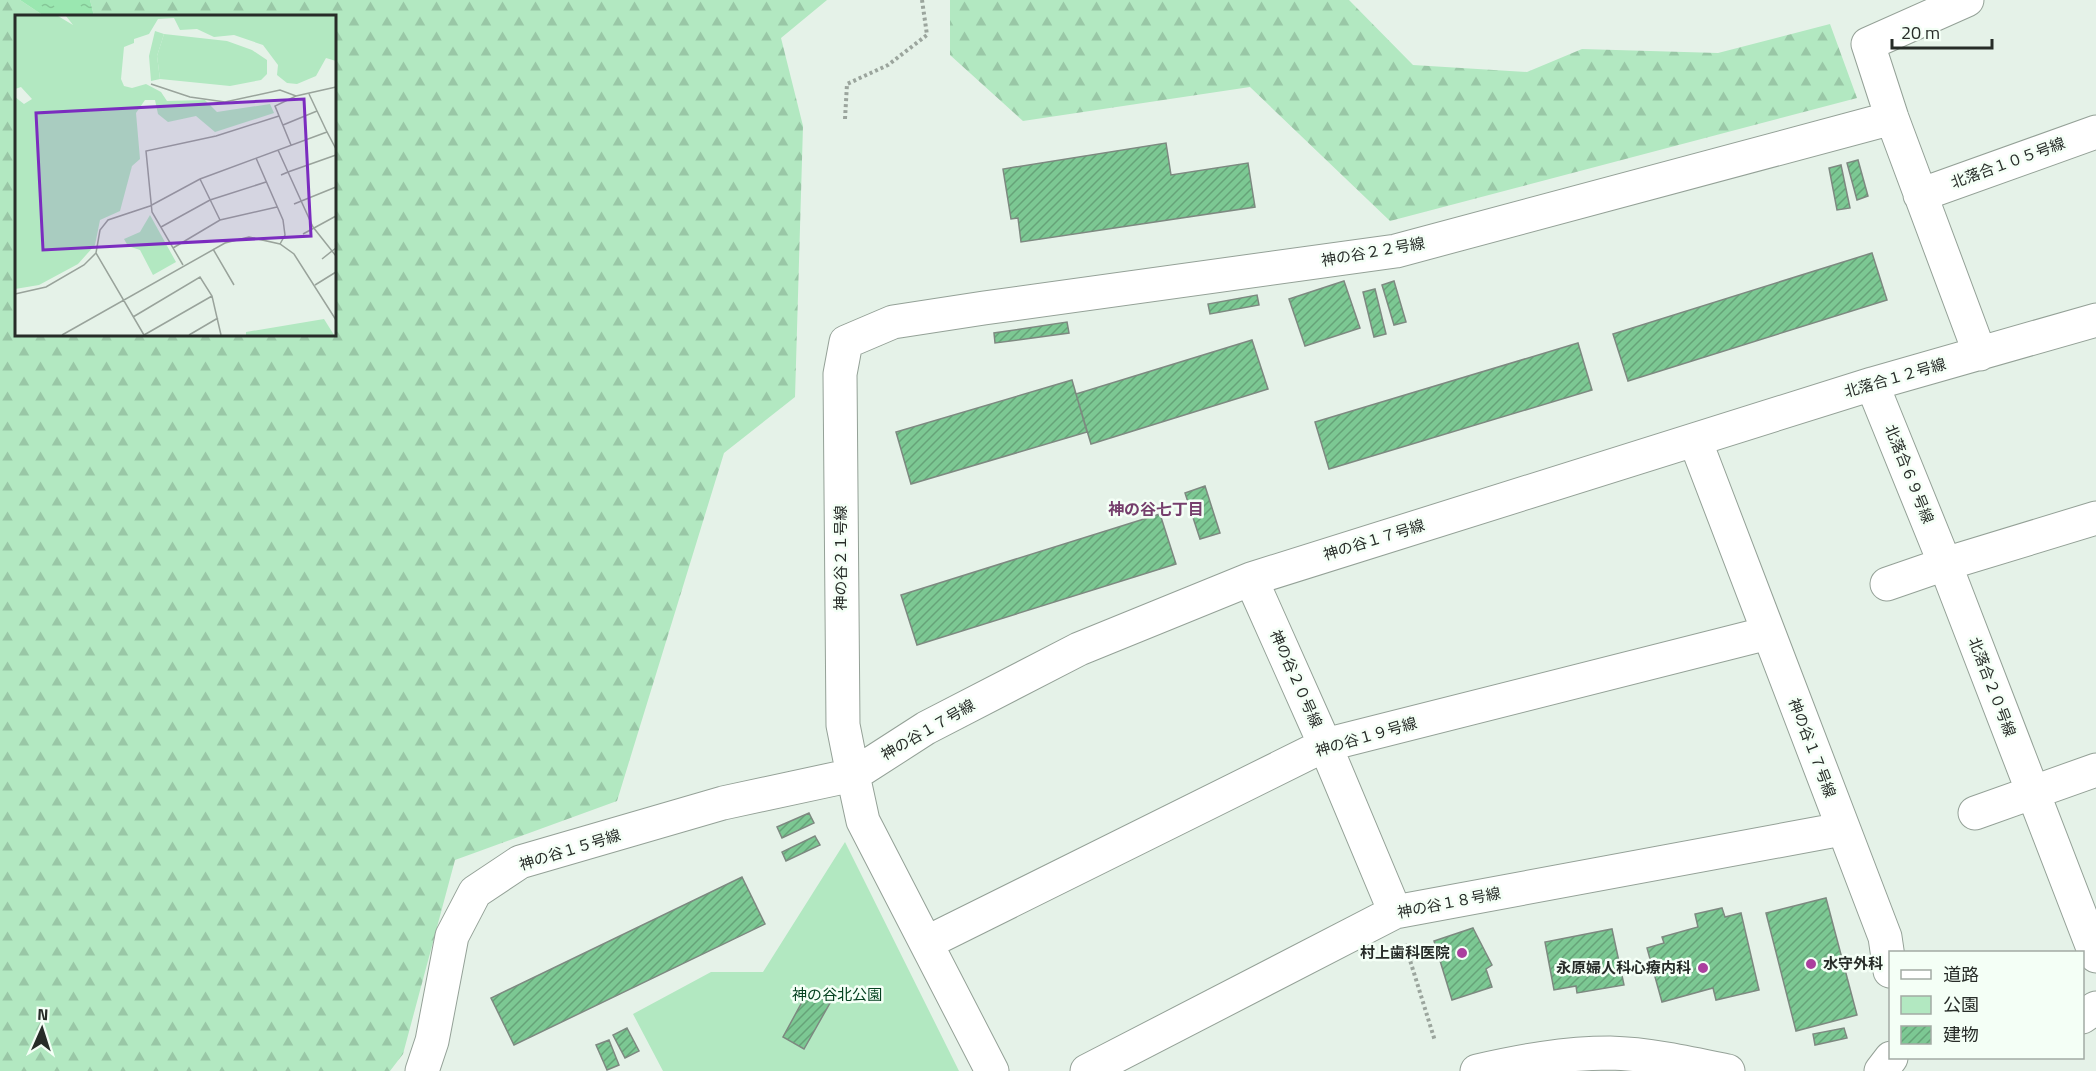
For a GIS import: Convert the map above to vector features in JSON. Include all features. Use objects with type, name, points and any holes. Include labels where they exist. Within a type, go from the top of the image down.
[{"type":"street","points":[[1967,0],[1868,44],[1892,118],[1980,354]]},
{"type":"street","name":"神の谷２２号線","points":[[846,342],[893,322],[1396,251],[1892,118]]},
{"type":"street","name":"北落合１０５号線","points":[[1920,195],[2096,132]]},
{"type":"street","name":"北落合１２号線","points":[[1695,440],[1872,384],[2096,320]]},
{"type":"street","name":"神の谷２１号線","points":[[846,342],[840,374],[843,724],[853,775]]},
{"type":"street","name":"北落合６９号線","points":[[1872,384],[1945,564]]},
{"type":"street","name":"神の谷１７号線","points":[[853,775],[926,728],[1079,649],[1251,579],[1695,440],[1885,937],[1889,964]]},
{"type":"street","points":[[1887,584],[2096,518]]},
{"type":"street","name":"北落合２０号線","points":[[1945,564],[2096,956]]},
{"type":"street","name":"神の谷２０号線","points":[[1251,579],[1325,745],[1395,912]]},
{"type":"street","name":"神の谷１９号線","points":[[926,943],[1325,745],[1768,633]]},
{"type":"street","points":[[1975,813],[2096,770]]},
{"type":"street","points":[[853,775],[863,821],[992,1071]]},
{"type":"street","name":"神の谷１５号線","points":[[422,1071],[432,1041],[452,936],[475,892],[520,862],[723,803],[853,775]]},
{"type":"street","name":"神の谷１８号線","points":[[1087,1071],[1395,912],[1842,829]]},
{"type":"street","points":[[1477,1071],[1538,1058],[1610,1053],[1683,1061],[1728,1071]]},
{"type":"street","points":[[1881,1071],[1890,1059]]},
{"type":"path","points":[[845,119],[847,84],[888,65],[927,35],[922,0]]},
{"type":"path","points":[[1395,912],[1435,1041]]},
{"type":"green space","points":[[0,0],[20,0],[42,15],[15,15],[15,336],[336,336],[336,15],[94,15],[90,0],[827,0],[781,38],[803,126],[795,397],[724,453],[617,801],[455,860],[403,1054],[390,1071],[0,1071]]},
{"type":"green space","points":[[950,0],[1349,0],[1413,65],[1527,72],[1582,49],[1718,53],[1830,24],[1857,98],[1390,221],[1250,87],[1023,121],[950,55]]},
{"type":"green space","name":"神の谷北公園","points":[[845,842],[959,1071],[663,1071],[633,1014],[711,972],[763,972]]},
{"type":"water","points":[[20,0],[90,0],[94,15],[42,15]]},
{"type":"building","points":[[1166,143],[1171,175],[1248,163],[1255,207],[1021,242],[1018,218],[1011,219],[1003,169]]},
{"type":"building","points":[[1858,160],[1868,196],[1857,200],[1847,163]]},
{"type":"building","points":[[1841,165],[1850,208],[1837,210],[1829,168]]},
{"type":"building","points":[[1872,253],[1887,300],[1628,381],[1613,334]]},
{"type":"building","points":[[1344,281],[1360,328],[1305,346],[1289,299]]},
{"type":"building","points":[[1394,281],[1406,322],[1394,325],[1382,285]]},
{"type":"building","points":[[1375,289],[1386,334],[1374,337],[1363,292]]},
{"type":"building","points":[[1257,295],[1259,305],[1210,314],[1208,304]]},
{"type":"building","points":[[1067,322],[1069,333],[995,343],[994,333]]},
{"type":"building","points":[[1252,340],[1268,389],[1091,444],[1076,394]]},
{"type":"building","points":[[1578,343],[1592,390],[1329,469],[1315,422]]},
{"type":"building","points":[[1072,380],[1087,432],[911,484],[896,432]]},
{"type":"building","points":[[1205,486],[1220,533],[1200,539],[1185,493]]},
{"type":"building","points":[[1160,514],[1176,564],[917,645],[901,595]]},
{"type":"building","points":[[809,813],[814,823],[782,838],[777,827]]},
{"type":"building","points":[[815,836],[820,845],[786,861],[782,852]]},
{"type":"building","points":[[742,877],[765,924],[514,1045],[491,998]]},
{"type":"building","name":"水守外科","points":[[1826,898],[1857,1015],[1796,1031],[1766,913]]},
{"type":"building","name":"永原婦人科心療内科","points":[[1722,908],[1725,917],[1741,913],[1759,990],[1716,1000],[1713,988],[1662,1002],[1647,948],[1664,943],[1662,937],[1698,927],[1695,914]]},
{"type":"building","name":"村上歯科医院","points":[[1473,928],[1492,965],[1486,969],[1492,987],[1452,1000],[1434,941]]},
{"type":"building","points":[[1612,929],[1624,985],[1577,993],[1576,986],[1554,990],[1545,942]]},
{"type":"building","points":[[808,991],[830,1003],[804,1049],[783,1037]]},
{"type":"building","points":[[627,1028],[639,1051],[625,1058],[613,1035]]},
{"type":"building","points":[[1844,1028],[1847,1038],[1815,1045],[1813,1034]]},
{"type":"building","points":[[609,1040],[619,1065],[607,1070],[596,1045]]},
{"type":"place","name":"村上歯科医院","points":[[1462,953]]},
{"type":"place","name":"水守外科","points":[[1811,964]]},
{"type":"place","name":"永原婦人科心療内科","points":[[1703,968]]},
{"type":"district","name":"神の谷七丁目","points":[[1156,509]]}]
